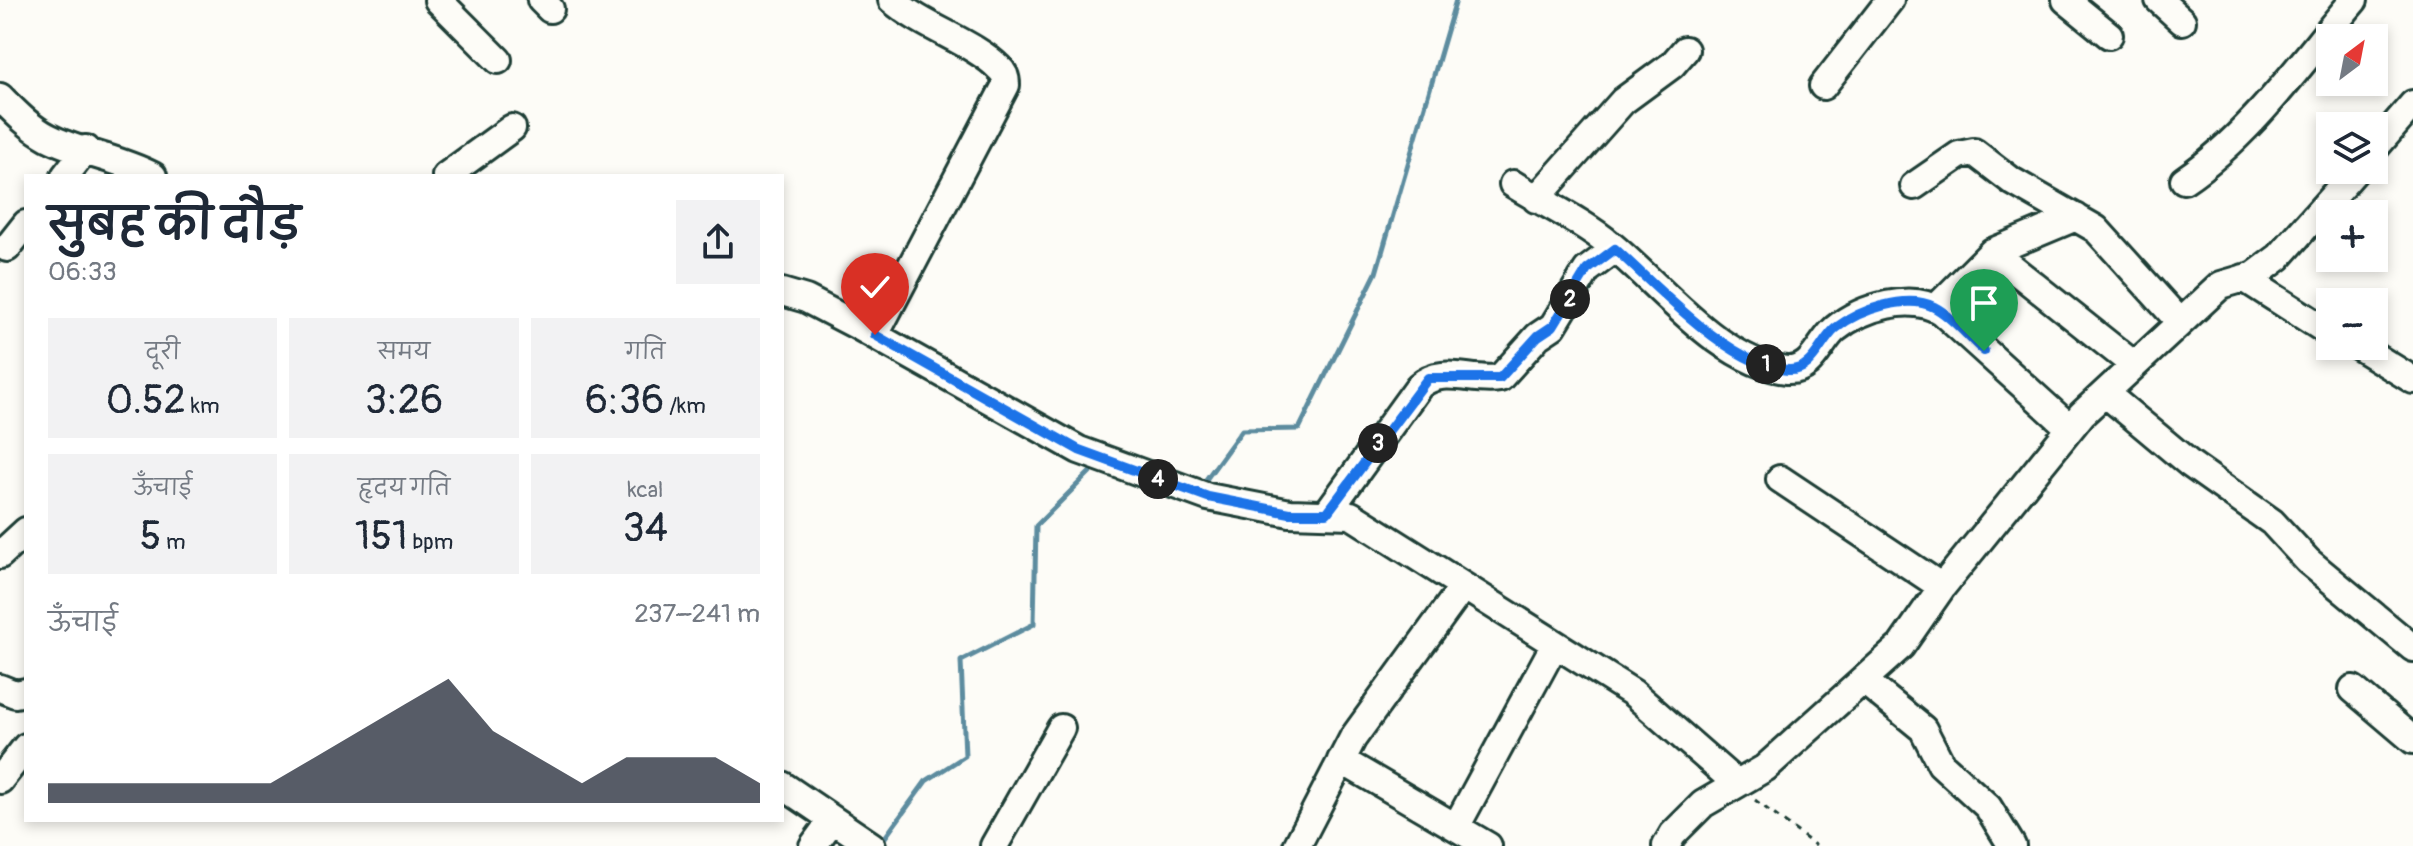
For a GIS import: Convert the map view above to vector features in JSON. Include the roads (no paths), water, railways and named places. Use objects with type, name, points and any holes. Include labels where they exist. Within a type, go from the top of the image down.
[{"type":"street","points":[[438,0],[498,60]]},
{"type":"street","points":[[875,335],[1006,85],[1005,76],[989,59],[925,25],[892,0]]},
{"type":"street","points":[[1823,86],[1890,0]]},
{"type":"street","points":[[2066,0],[2109,35]]},
{"type":"street","points":[[2159,0],[2182,21]]},
{"type":"street","points":[[2184,180],[2217,157],[2354,0]]},
{"type":"street","points":[[1536,199],[1623,101],[1672,65],[1685,50]]},
{"type":"street","points":[[0,97],[32,127],[51,139],[119,159],[149,174]]},
{"type":"street","points":[[2388,133],[2413,104]]},
{"type":"street","points":[[449,174],[512,128]]},
{"type":"street","points":[[67,174],[86,149]]},
{"type":"street","points":[[1914,186],[1959,155],[1974,152],[2012,181],[2076,217],[2114,246],[2180,322]]},
{"type":"street","points":[[1513,184],[1615,249],[1723,344],[1789,371],[1808,364],[1830,334],[1847,321],[1906,302],[1936,308],[2070,428]]},
{"type":"street","points":[[1666,846],[1673,834],[1703,804],[1765,768],[1901,646],[1942,587],[2070,428],[2221,285],[2255,275],[2279,257],[2344,184]]},
{"type":"street","points":[[1936,308],[1992,252],[2076,217]]},
{"type":"street","points":[[7,248],[24,227]]},
{"type":"street","points":[[1327,513],[1419,386],[1428,378],[1439,376],[1500,378],[1538,336],[1553,326],[1587,270],[1615,249]]},
{"type":"street","points":[[1992,252],[2134,365]]},
{"type":"street","points":[[2244,278],[2316,324]]},
{"type":"street","points":[[784,293],[806,299],[875,335],[1079,450],[1198,493],[1290,513],[1351,515],[1462,588],[1633,693],[1737,784]]},
{"type":"street","points":[[2381,360],[2413,380]]},
{"type":"street","points":[[2105,393],[2190,464],[2272,522],[2308,561],[2413,648]]},
{"type":"street","points":[[1780,479],[1942,587]]},
{"type":"street","points":[[0,555],[24,533]]},
{"type":"street","points":[[1297,846],[1353,738],[1462,588]]},
{"type":"street","points":[[1456,827],[1555,644]]},
{"type":"street","points":[[1863,680],[1923,729],[1941,764],[1988,807],[2012,846]]},
{"type":"street","points":[[2353,689],[2413,740]]},
{"type":"street","points":[[994,846],[1061,728]]},
{"type":"street","points":[[0,780],[24,750]]},
{"type":"street","points":[[1341,760],[1488,846]]},
{"type":"street","points":[[784,786],[872,846]]},
{"type":"street","points":[[813,846],[832,820]]},
{"type":"waterway","points":[[1202,485],[1242,430],[1299,429],[1376,273],[1456,0]]},
{"type":"waterway","points":[[881,843],[926,781],[965,756],[961,661],[1034,624],[1036,526],[1095,467]]}]
